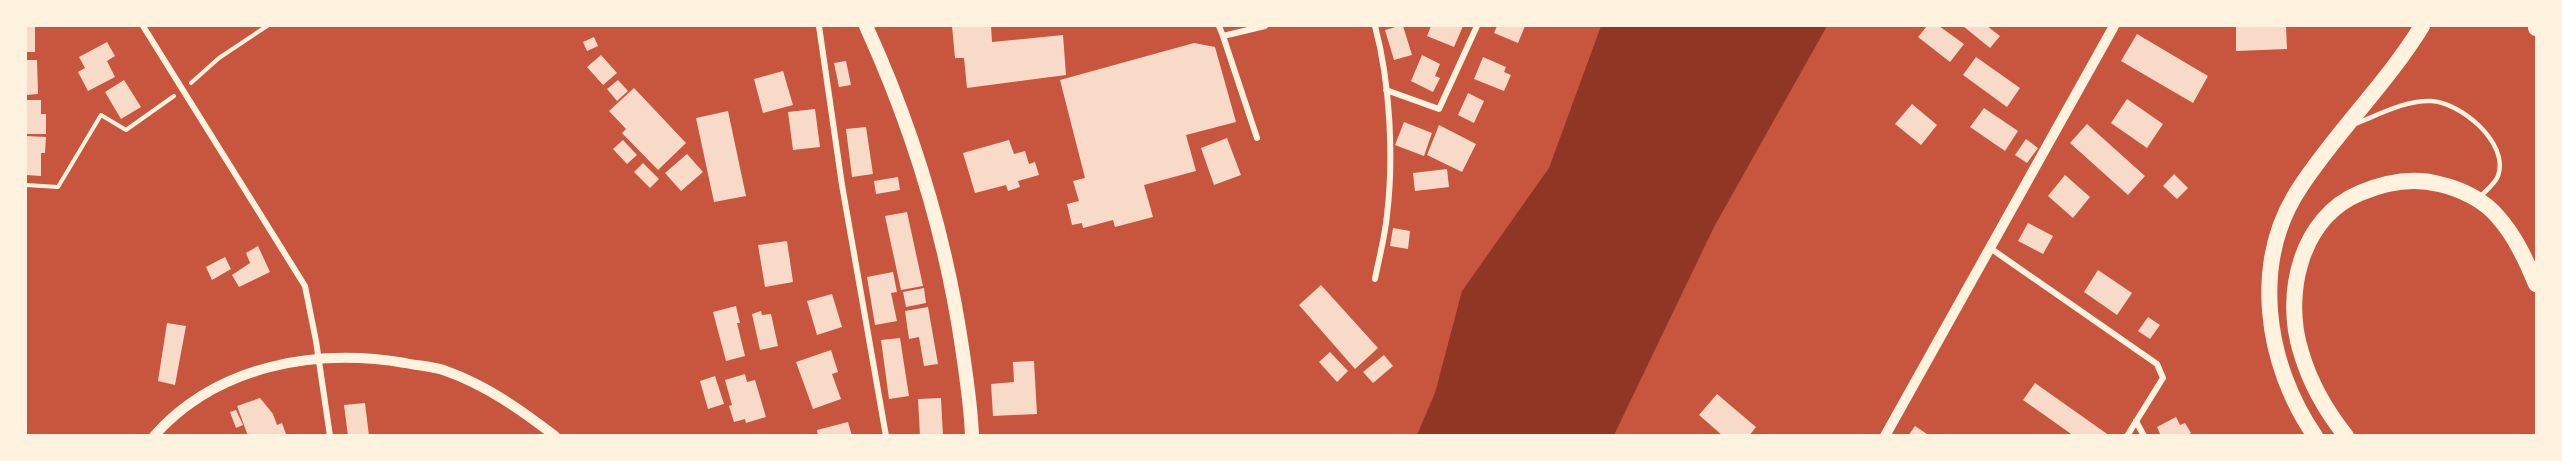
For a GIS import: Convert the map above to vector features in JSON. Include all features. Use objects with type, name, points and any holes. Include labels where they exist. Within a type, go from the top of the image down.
[{"type":"highway","points":[[2315,435],[2300,414],[2284,380],[2274,346],[2269,313],[2274,250],[2283,219],[2299,188],[2404,54],[2422,26]]},
{"type":"highway","points":[[2346,435],[2326,408],[2311,380],[2300,350],[2294,316],[2296,285],[2302,256],[2314,230],[2332,210],[2351,196],[2376,186],[2401,180],[2426,181],[2450,187],[2477,199],[2497,216],[2512,236],[2536,284]]},
{"type":"main road","points":[[866,26],[891,81],[942,241],[959,325],[972,435]]},
{"type":"street","points":[[143,26],[305,286],[330,435]]},
{"type":"street","points":[[819,26],[842,185],[886,435]]},
{"type":"street","points":[[1219,26],[1257,138]]},
{"type":"street","points":[[1223,36],[1265,26]]},
{"type":"street","points":[[1375,26],[1386,90],[1389,129],[1387,215],[1375,279]]},
{"type":"street","points":[[1386,90],[1439,109],[1477,26]]},
{"type":"street","points":[[1885,435],[2114,26]]},
{"type":"street","points":[[1990,248],[2157,364],[2163,378],[2127,435]]},
{"type":"street","points":[[154,435],[191,401],[224,383],[265,366],[318,358],[376,358],[445,370],[509,401],[555,435]]},
{"type":"street","points":[[2136,421],[2144,435]]},
{"type":"lane","points":[[2347,128],[2398,107],[2430,101],[2447,104],[2469,115],[2488,136],[2499,157],[2498,176],[2477,199]]},
{"type":"path","points":[[26,185],[58,187],[101,115],[126,130],[183,90],[219,58],[267,26]]},
{"type":"shaded area","points":[[1601,26],[1827,26],[1714,227],[1614,435],[1417,435],[1435,393],[1462,291],[1549,168]]},
{"type":"building","points":[[26,26],[35,26],[35,52],[26,52]]},
{"type":"building","points":[[952,26],[991,26],[992,42],[1063,35],[1066,75],[967,88],[964,58],[955,58]]},
{"type":"building","points":[[1403,26],[1412,55],[1394,60],[1385,30]]},
{"type":"building","points":[[1431,26],[1463,26],[1454,47],[1427,36]]},
{"type":"building","points":[[1497,26],[1525,26],[1518,43],[1494,33]]},
{"type":"building","points":[[1927,26],[1939,26],[1964,44],[1950,62],[1918,37]]},
{"type":"building","points":[[1963,26],[1987,26],[2000,36],[1990,48]]},
{"type":"building","points":[[2236,26],[2286,26],[2287,49],[2236,51]]},
{"type":"building","points":[[2137,34],[2208,76],[2193,103],[2121,61]]},
{"type":"building","points":[[594,37],[598,46],[587,51],[583,42]]},
{"type":"building","points":[[107,42],[115,56],[107,61],[115,77],[88,91],[78,72],[85,68],[79,57]]},
{"type":"building","points":[[1194,43],[1215,47],[1236,122],[1186,135],[1196,171],[1144,185],[1153,217],[1115,227],[1113,220],[1083,228],[1082,223],[1072,225],[1067,204],[1079,201],[1073,181],[1085,178],[1060,80]]},
{"type":"building","points":[[601,55],[617,73],[603,85],[587,67]]},
{"type":"building","points":[[1422,55],[1440,64],[1435,76],[1440,78],[1433,92],[1411,81]]},
{"type":"building","points":[[1483,57],[1506,67],[1504,72],[1511,75],[1504,91],[1474,79]]},
{"type":"building","points":[[1976,57],[2020,88],[2007,107],[1963,75]]},
{"type":"building","points":[[26,60],[37,60],[38,94],[26,95]]},
{"type":"building","points":[[846,61],[851,85],[839,87],[834,63]]},
{"type":"building","points":[[783,71],[793,105],[763,113],[754,79]]},
{"type":"building","points":[[124,80],[141,107],[121,119],[105,92]]},
{"type":"building","points":[[618,80],[628,91],[617,101],[607,89]]},
{"type":"building","points":[[634,88],[686,143],[658,170],[622,133],[626,129],[609,111]]},
{"type":"building","points":[[1468,93],[1484,101],[1474,123],[1458,115]]},
{"type":"building","points":[[2127,99],[2163,124],[2147,148],[2111,123]]},
{"type":"building","points":[[26,100],[41,100],[41,114],[46,114],[46,134],[26,134]]},
{"type":"building","points":[[1912,104],[1937,125],[1921,145],[1895,124]]},
{"type":"building","points":[[1984,108],[2018,131],[2005,151],[1970,127]]},
{"type":"building","points":[[815,109],[820,147],[793,150],[788,112]]},
{"type":"building","points":[[728,111],[746,196],[714,202],[696,118]]},
{"type":"building","points":[[1404,122],[1432,133],[1424,156],[1395,145]]},
{"type":"building","points":[[2087,124],[2145,176],[2128,195],[2070,143]]},
{"type":"building","points":[[1439,125],[1476,144],[1462,172],[1427,155]]},
{"type":"building","points":[[866,127],[873,174],[852,177],[846,129]]},
{"type":"building","points":[[26,136],[46,137],[45,153],[41,153],[41,176],[26,175]]},
{"type":"building","points":[[1227,138],[1241,175],[1214,185],[1201,148]]},
{"type":"building","points":[[2026,139],[2038,148],[2027,163],[2015,155]]},
{"type":"building","points":[[623,140],[637,155],[627,164],[613,149]]},
{"type":"building","points":[[1009,140],[1014,154],[1025,151],[1029,164],[1035,162],[1039,175],[1018,181],[1020,187],[1008,191],[1006,185],[975,193],[963,153]]},
{"type":"building","points":[[687,154],[703,172],[681,191],[665,173]]},
{"type":"building","points":[[643,163],[659,179],[650,188],[634,172]]},
{"type":"building","points":[[1447,169],[1449,187],[1415,191],[1413,173]]},
{"type":"building","points":[[2174,174],[2188,188],[2177,199],[2163,186]]},
{"type":"building","points":[[2065,175],[2090,197],[2073,218],[2048,196]]},
{"type":"building","points":[[898,177],[900,190],[876,194],[874,181]]},
{"type":"building","points":[[907,212],[923,286],[901,290],[885,216]]},
{"type":"building","points":[[2028,223],[2053,236],[2043,254],[2018,241]]},
{"type":"building","points":[[1393,228],[1410,231],[1408,249],[1390,246]]},
{"type":"building","points":[[787,241],[793,282],[765,287],[758,245]]},
{"type":"building","points":[[258,246],[270,272],[239,287],[232,275],[250,263],[246,253]]},
{"type":"building","points":[[225,257],[231,269],[212,280],[206,267]]},
{"type":"building","points":[[2098,270],[2132,293],[2117,315],[2084,292]]},
{"type":"building","points":[[893,272],[897,292],[891,293],[897,321],[875,325],[867,277]]},
{"type":"building","points":[[1321,285],[1378,348],[1355,369],[1299,305]]},
{"type":"building","points":[[924,288],[926,303],[906,307],[903,292]]},
{"type":"building","points":[[832,294],[842,327],[817,335],[807,301]]},
{"type":"building","points":[[736,306],[740,323],[737,323],[745,356],[726,361],[713,312]]},
{"type":"building","points":[[928,307],[938,364],[924,366],[919,337],[909,339],[905,311]]},
{"type":"building","points":[[761,311],[762,315],[771,314],[778,346],[760,350],[752,314]]},
{"type":"building","points":[[2148,317],[2160,325],[2150,339],[2138,331]]},
{"type":"building","points":[[167,323],[186,326],[175,385],[158,381]]},
{"type":"building","points":[[900,338],[909,396],[889,399],[881,340]]},
{"type":"building","points":[[831,350],[838,372],[832,374],[841,399],[813,409],[796,362]]},
{"type":"building","points":[[1330,352],[1348,371],[1337,382],[1319,362]]},
{"type":"building","points":[[1384,355],[1393,366],[1373,383],[1363,372]]},
{"type":"building","points":[[1034,361],[1037,414],[993,416],[991,384],[1014,382],[1013,362]]},
{"type":"building","points":[[745,374],[747,382],[755,380],[766,417],[746,423],[745,419],[734,422],[725,380]]},
{"type":"building","points":[[715,376],[724,404],[708,409],[700,381]]},
{"type":"building","points":[[2035,383],[2110,436],[2074,436],[2023,400]]},
{"type":"building","points":[[1717,394],[1756,427],[1749,436],[1723,436],[1699,415]]},
{"type":"building","points":[[260,398],[273,414],[277,425],[282,423],[286,434],[248,436],[237,406]]},
{"type":"building","points":[[941,398],[943,436],[920,436],[918,399]]},
{"type":"building","points":[[365,403],[369,436],[348,436],[344,405]]},
{"type":"building","points":[[236,410],[243,425],[236,428],[230,412]]},
{"type":"building","points":[[2176,417],[2180,425],[2185,423],[2191,433],[2186,436],[2161,436],[2157,427]]},
{"type":"building","points":[[848,422],[852,436],[818,436],[817,430]]},
{"type":"building","points":[[1915,426],[1930,436],[1908,436]]}]
